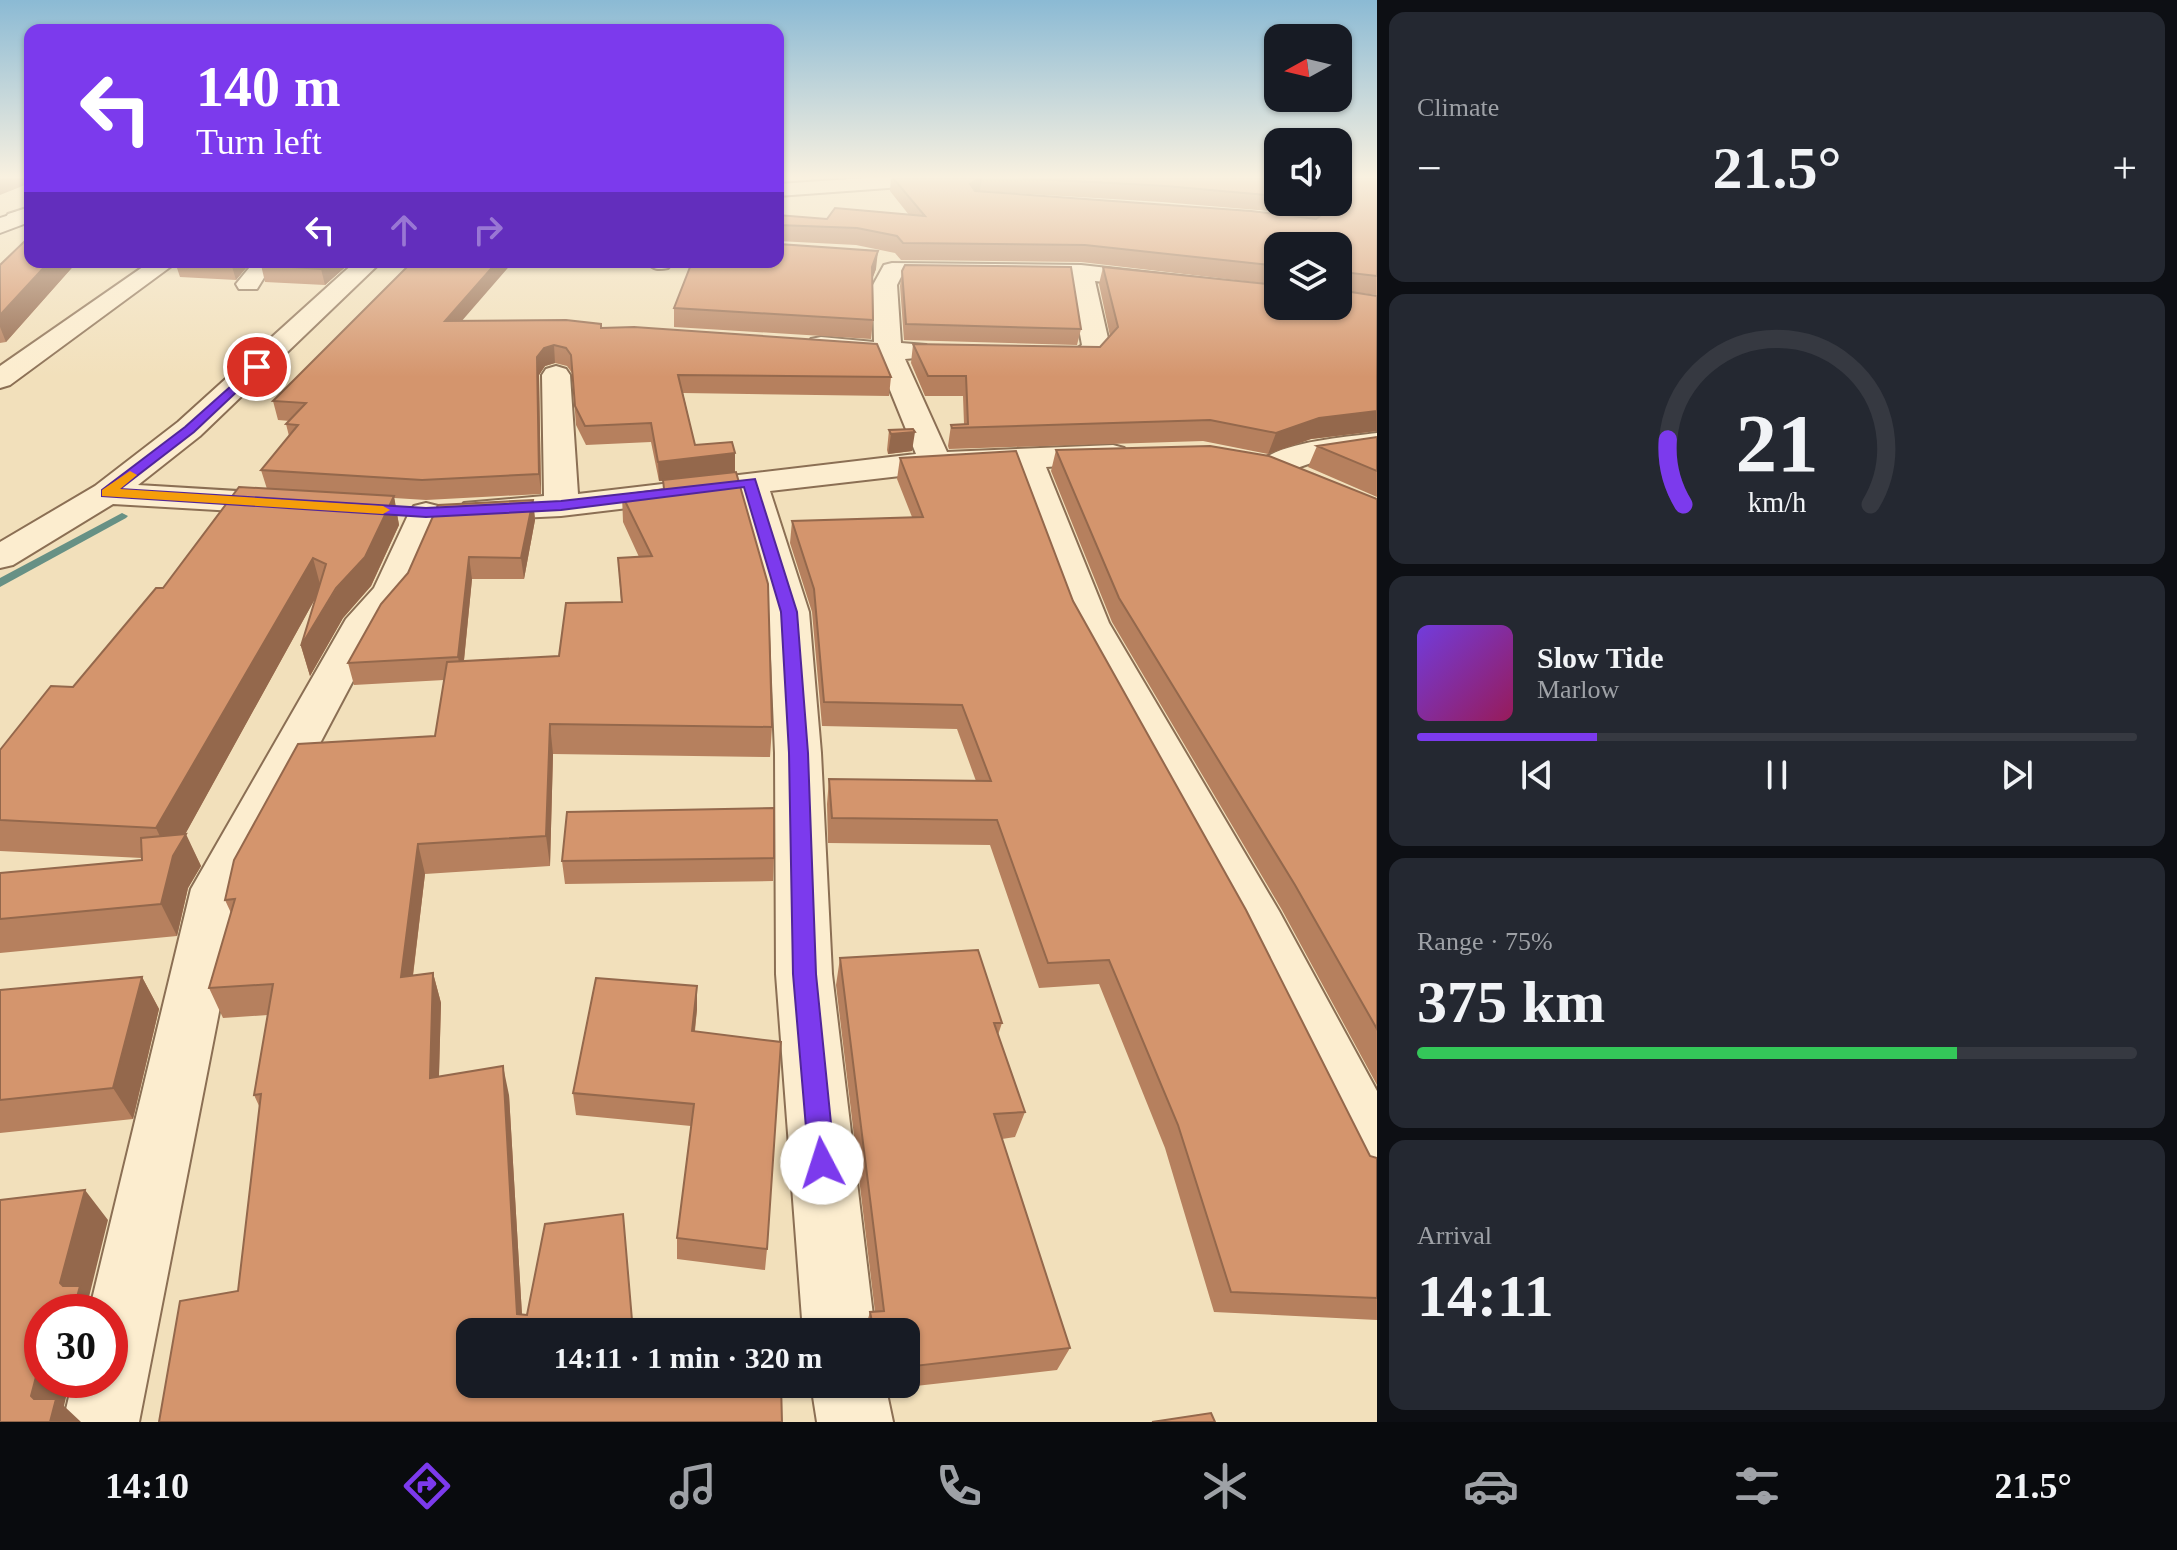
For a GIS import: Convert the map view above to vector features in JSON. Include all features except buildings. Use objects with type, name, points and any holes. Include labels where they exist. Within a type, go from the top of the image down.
[{"type":"street","points":[[935,462],[888,351],[884,260],[1081,272],[1264,292]]},
{"type":"street","points":[[0,379],[157,268]]},
{"type":"street","points":[[248,284],[261,268]]},
{"type":"street","points":[[0,557],[107,493],[189,429],[363,268]]},
{"type":"street","points":[[1008,354],[1085,357],[1096,347],[1081,272]]},
{"type":"street","points":[[796,344],[888,351],[948,351]]},
{"type":"street","points":[[556,375],[561,506]]},
{"type":"street","points":[[1311,484],[1258,464],[1311,452],[1377,443]]},
{"type":"street","points":[[101,1422],[217,889],[366,619],[391,593],[411,512],[561,506],[935,462],[1145,455]]},
{"type":"street","points":[[1026,457],[1089,623],[1260,926],[1377,1155]]},
{"type":"street","points":[[750,482],[789,612],[798,753],[804,974],[838,1318]]},
{"type":"street","points":[[107,493],[320,506]]},
{"type":"street","points":[[851,1398],[855,1422]]},
{"type":"waterway","points":[[0,583],[122,516]]},
{"type":"slow traffic","points":[[130,475],[107,493],[383,510]]},
{"type":"route","points":[[257,367],[189,429],[107,493],[426,513],[561,506],[750,482],[789,612],[798,753],[804,974],[822,1163]]}]
